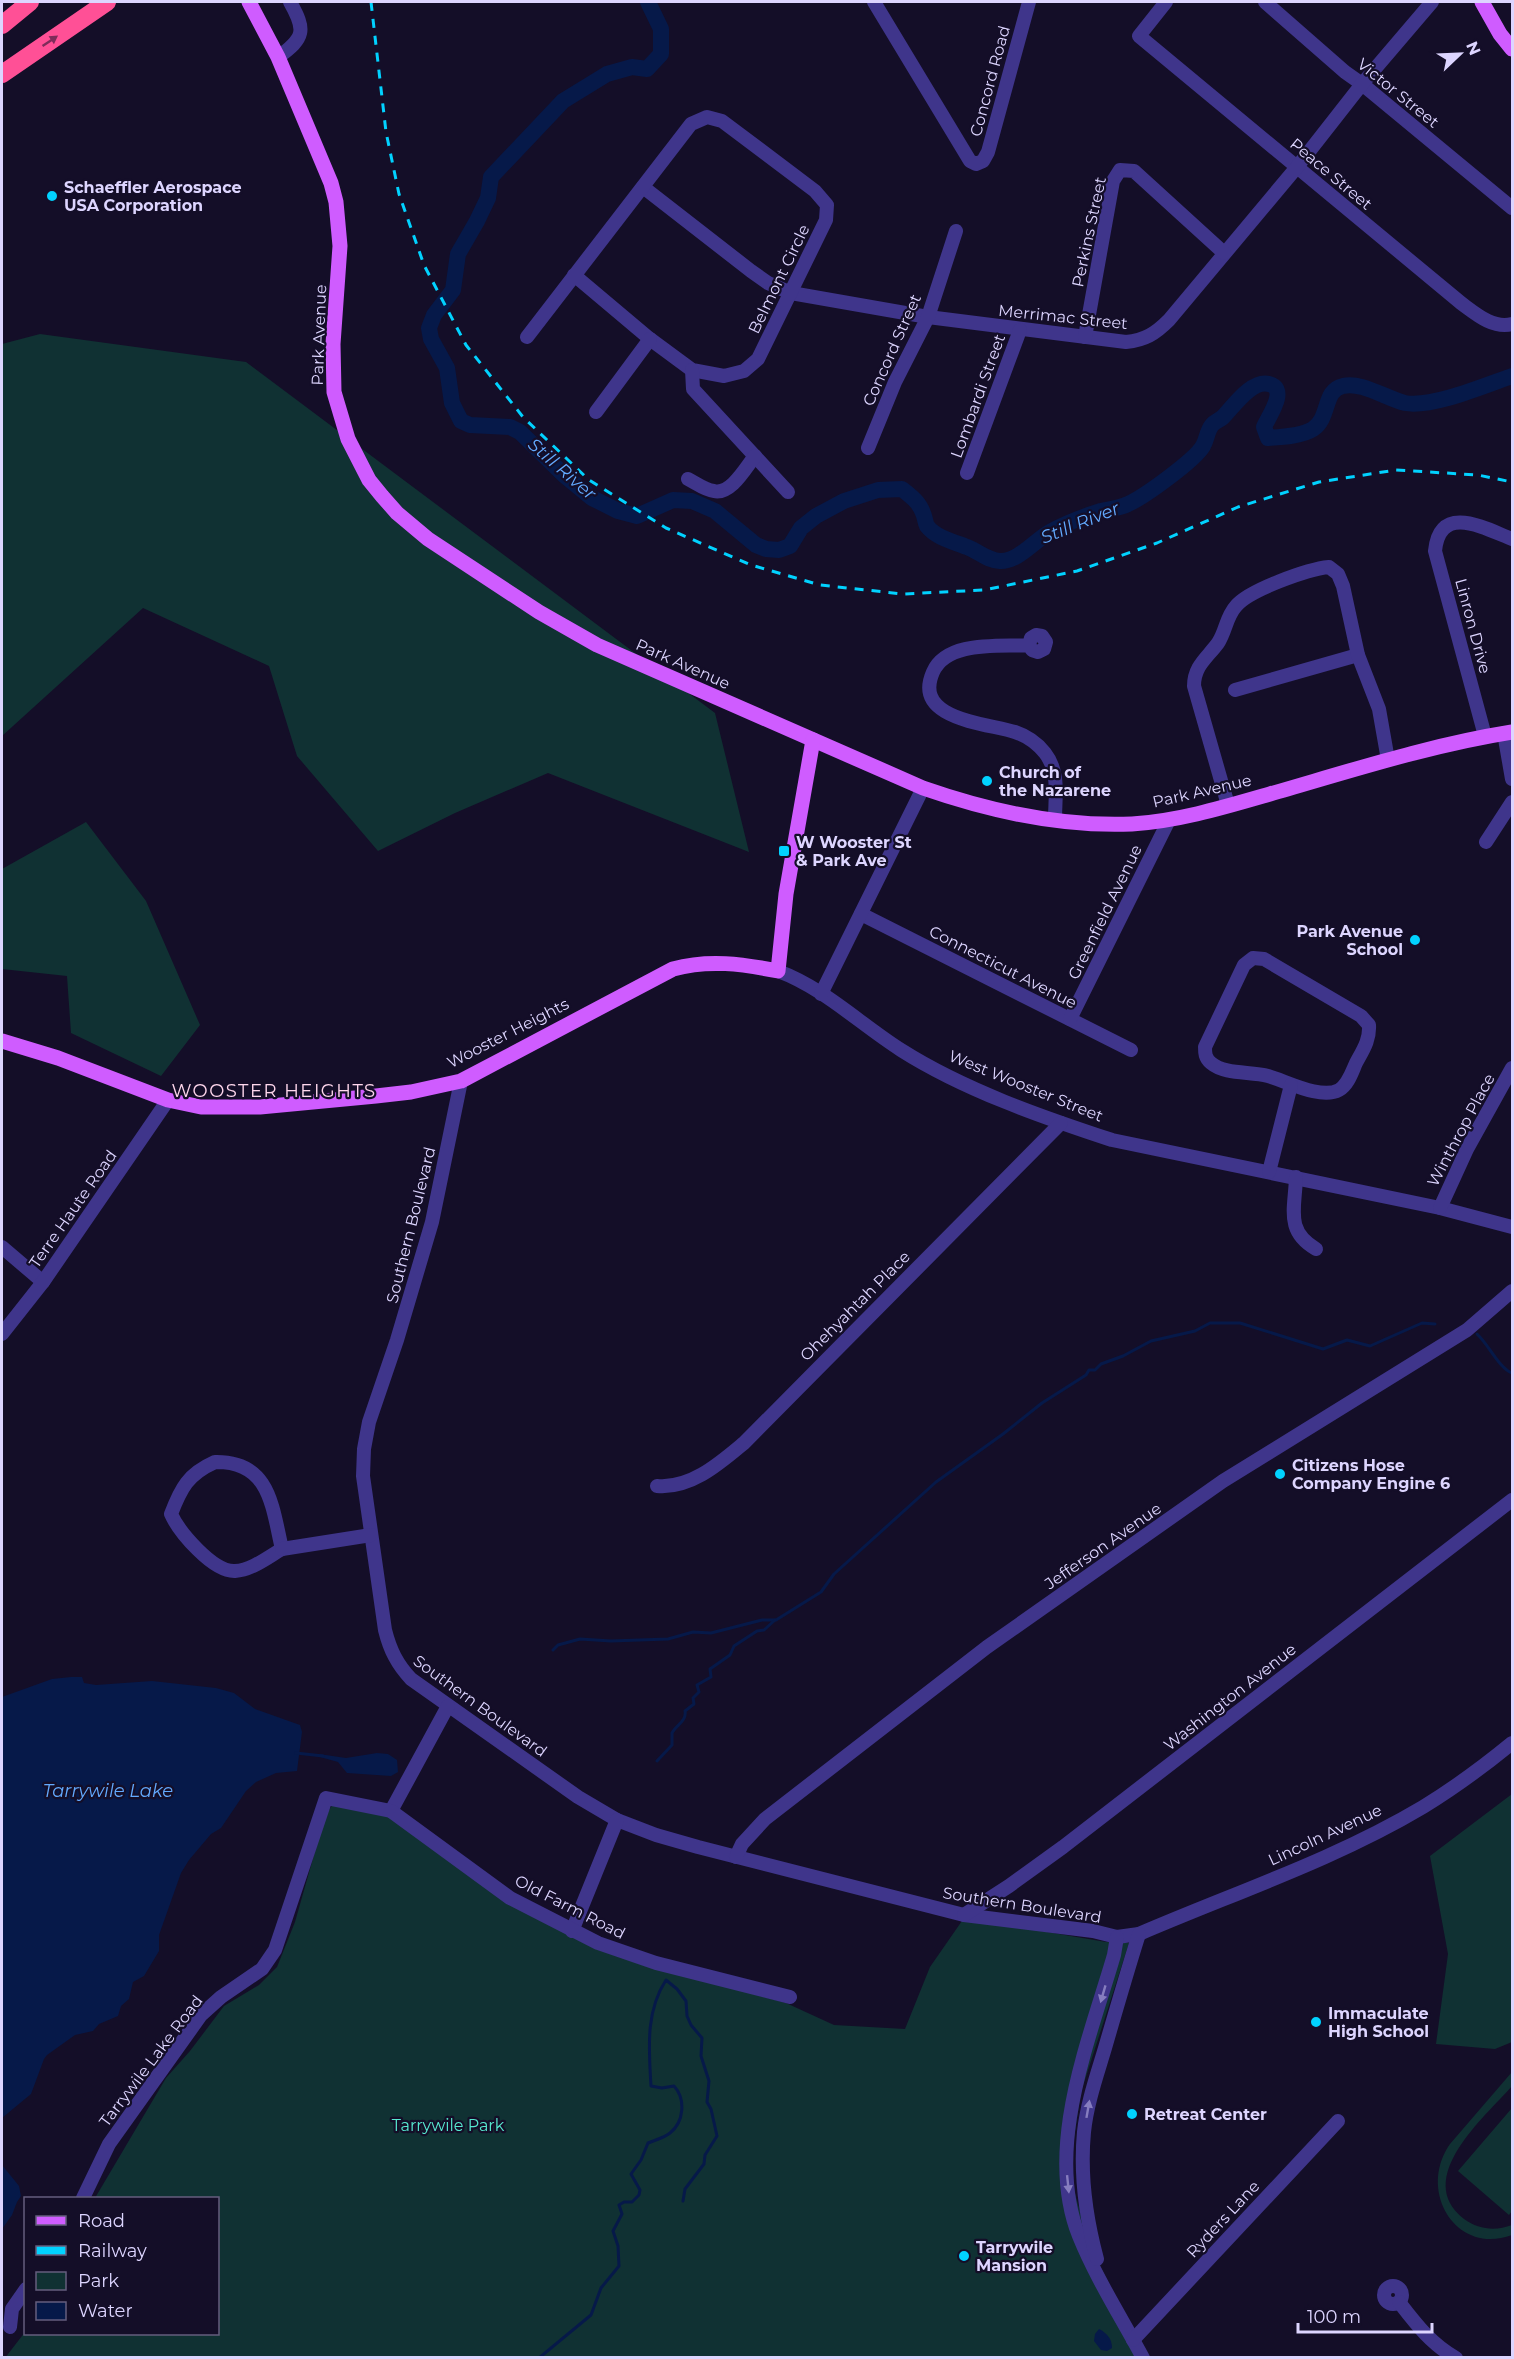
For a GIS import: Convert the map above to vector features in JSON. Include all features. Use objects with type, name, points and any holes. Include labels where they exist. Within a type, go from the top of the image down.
[{"type":"highway","points":[[2,15],[20,2]]},
{"type":"highway","points":[[2,25],[30,2]]},
{"type":"highway","points":[[2,74],[107,2]]},
{"type":"main road","name":"Park Avenue","points":[[249,2],[278,57],[320,154],[336,202],[340,246],[333,344],[334,392],[348,439],[369,480],[397,513],[428,539],[558,623],[628,660],[923,788],[962,802],[1055,820],[1132,824],[1169,820],[1388,760],[1508,732]]},
{"type":"main road","points":[[1482,2],[1512,50]]},
{"type":"main road","points":[[778,971],[786,894],[813,740]]},
{"type":"main road","name":"Wooster Heights","points":[[2,1041],[58,1058],[168,1100],[201,1107],[260,1107],[411,1092],[461,1081],[673,969],[693,963],[745,964],[778,971]]},
{"type":"street","points":[[278,57],[292,47],[302,33],[301,24],[291,2]]},
{"type":"street","name":"Concord Road","points":[[874,2],[970,161],[976,164],[983,161],[988,152],[1029,2]]},
{"type":"street","name":"Peace Street","points":[[1166,2],[1139,36],[1461,303],[1486,321],[1511,324]]},
{"type":"street","name":"Victor Street","points":[[1265,2],[1345,72],[1512,208]]},
{"type":"street","name":"Merrimac Street","points":[[643,188],[751,271],[791,293],[928,317],[1020,330],[1126,342],[1143,340],[1157,332],[1297,167],[1424,4]]},
{"type":"street","name":"Belmont Circle","points":[[527,337],[574,275],[643,188],[691,124],[707,117],[722,121],[815,191],[827,205],[826,220],[758,359],[744,371],[724,376],[692,370],[650,339],[574,275]]},
{"type":"street","name":"Perkins Street","points":[[1085,337],[1113,181],[1120,170],[1134,171],[1224,253]]},
{"type":"street","name":"Concord Street","points":[[868,448],[895,382],[928,317],[956,231]]},
{"type":"street","name":"Lombardi Street","points":[[967,473],[1020,330]]},
{"type":"street","points":[[596,412],[650,339]]},
{"type":"street","points":[[692,370],[693,389],[788,492]]},
{"type":"street","points":[[688,479],[715,492],[724,490],[755,456]]},
{"type":"street","name":"Linron Drive","points":[[1485,736],[1435,551],[1437,537],[1445,526],[1457,522],[1472,524],[1512,539]]},
{"type":"street","points":[[1228,805],[1194,686],[1194,676],[1199,665],[1224,635],[1227,619],[1237,604],[1253,593],[1315,568],[1329,567],[1338,574],[1343,586],[1358,655],[1372,686],[1379,709],[1388,760]]},
{"type":"street","points":[[1029,645],[951,652],[939,661],[932,674],[930,689],[933,701],[942,712],[1017,732],[1031,739],[1044,752],[1053,765],[1055,820]]},
{"type":"street","points":[[1235,690],[1358,655]]},
{"type":"street","points":[[1508,732],[1512,778]]},
{"type":"street","points":[[821,994],[923,788]]},
{"type":"street","points":[[1486,842],[1512,802]]},
{"type":"street","name":"Greenfield Avenue","points":[[1070,1019],[1169,820]]},
{"type":"street","name":"Connecticut Avenue","points":[[861,914],[1131,1050]]},
{"type":"street","points":[[1252,958],[1264,958],[1361,1016],[1369,1025],[1370,1037],[1346,1084],[1339,1090],[1328,1093],[1291,1085],[1268,1076],[1218,1067],[1209,1062],[1204,1055],[1205,1047],[1244,965],[1252,958]]},
{"type":"street","name":"West Wooster Street","points":[[778,971],[801,979],[902,1050],[947,1076],[1060,1123],[1113,1140],[1440,1208],[1512,1227]]},
{"type":"street","name":"Winthrop Place","points":[[1440,1208],[1467,1149],[1512,1068]]},
{"type":"street","name":"Southern Boulevard","points":[[461,1081],[432,1222],[401,1329],[369,1422],[364,1449],[363,1476],[371,1535],[389,1647],[398,1664],[411,1679],[578,1797],[616,1820],[656,1835],[964,1915],[1093,1931],[1117,1937],[1139,1934],[1089,2102],[1084,2131],[1082,2165],[1091,2235],[1106,2291]]},
{"type":"street","points":[[1269,1172],[1291,1085]]},
{"type":"street","name":"Terre Haute Road","points":[[2,1334],[44,1282],[168,1100]]},
{"type":"street","name":"Ohehyahtah Place","points":[[657,1486],[676,1485],[704,1473],[744,1443],[1060,1123]]},
{"type":"street","points":[[1296,1177],[1294,1223],[1296,1232],[1303,1241],[1317,1249]]},
{"type":"street","points":[[2,1247],[44,1282]]},
{"type":"street","name":"Jefferson Avenue","points":[[736,1857],[742,1844],[765,1820],[987,1647],[1241,1470],[1467,1330],[1512,1292]]},
{"type":"street","points":[[282,1549],[271,1500],[263,1482],[248,1468],[230,1462],[215,1462],[200,1469],[186,1482],[171,1514],[176,1526],[199,1550],[221,1568],[235,1571],[254,1566],[282,1549],[371,1535]]},
{"type":"street","name":"Washington Avenue","points":[[964,1915],[1010,1886],[1063,1847],[1512,1500]]},
{"type":"street","points":[[391,1811],[448,1706]]},
{"type":"street","name":"Lincoln Avenue","points":[[1139,1934],[1318,1859],[1376,1832],[1456,1786],[1512,1743]]},
{"type":"street","name":"Tarrywile Lake Road","points":[[83,2197],[109,2144],[201,2015],[221,1996],[262,1969],[275,1950],[326,1798],[391,1811]]},
{"type":"street","name":"Old Farm Road","points":[[391,1811],[510,1898],[572,1930],[624,1953],[790,1997]]},
{"type":"street","points":[[572,1930],[616,1820]]},
{"type":"street","name":"Southern Boulevard","points":[[1117,1937],[1073,2098],[1066,2166],[1069,2200],[1078,2235],[1143,2358]]},
{"type":"street","name":"Ryders Lane","points":[[1133,2340],[1338,2121]]},
{"type":"street","points":[[10,2326],[12,2309],[24,2292]]},
{"type":"street","points":[[1399,2302],[1418,2327],[1436,2345],[1456,2358]]},
{"type":"green space","points":[[40,334],[246,362],[715,713],[749,852],[548,773],[455,813],[378,851],[297,756],[269,666],[143,608],[2,736],[2,344]]},
{"type":"green space","points":[[86,822],[146,901],[200,1025],[161,1076],[71,1033],[67,976],[2,969],[2,869]]},
{"type":"green space","points":[[1512,1794],[1512,2042],[1495,2049],[1436,2044],[1448,1954],[1430,1856]]},
{"type":"green space","name":"Tarrywile Park","points":[[335,1801],[396,1814],[422,1839],[570,1926],[716,1984],[786,2003],[834,2025],[905,2029],[930,1967],[964,1918],[1106,1942],[1129,1943],[1081,2092],[1071,2158],[1074,2190],[1089,2243],[1145,2357],[5,2358],[24,2333],[219,2335],[219,2197],[96,2197],[166,2078],[224,2006],[259,1985],[277,1967],[295,1922],[325,1816]]},
{"type":"green space","points":[[1512,2072],[1512,2086],[1471,2131],[1449,2167],[1446,2185],[1450,2203],[1464,2219],[1488,2228],[1512,2225],[1512,2235],[1492,2239],[1474,2236],[1459,2228],[1448,2215],[1440,2199],[1438,2181],[1441,2162],[1450,2144]]},
{"type":"green space","points":[[1512,2108],[1512,2211],[1509,2215],[1458,2171]]},
{"type":"water","name":"Tarrywile Lake","points":[[82,1677],[84,1683],[96,1685],[152,1681],[216,1688],[234,1693],[255,1709],[300,1725],[302,1732],[297,1771],[276,1773],[256,1782],[246,1791],[221,1828],[211,1834],[181,1873],[159,1935],[159,1951],[144,1976],[133,1982],[129,1999],[121,2006],[118,2016],[99,2024],[93,2031],[75,2035],[47,2055],[31,2094],[2,2118],[2,1697],[52,1679]]},
{"type":"water","points":[[377,1753],[388,1754],[397,1760],[398,1772],[391,1776],[347,1773],[338,1762],[320,1757],[319,1754],[346,1758]]},
{"type":"water","points":[[2,2165],[19,2186],[21,2196],[2,2229]]},
{"type":"water","points":[[1099,2329],[1110,2339],[1112,2348],[1107,2351],[1101,2350],[1094,2341]]},
{"type":"waterway","name":"Still River","points":[[648,2],[661,29],[661,54],[647,69],[632,67],[607,74],[563,101],[491,177],[488,198],[458,254],[453,290],[434,315],[429,328],[431,339],[447,368],[452,403],[461,421],[470,425],[510,427],[520,432],[564,475],[592,498],[618,511],[637,516],[673,500],[692,501],[715,511],[756,545],[779,550],[790,546],[801,528],[816,516],[844,501],[878,490],[902,489],[917,502],[927,526],[935,534],[991,559],[1007,560],[1020,554],[1056,529],[1095,513],[1125,505],[1157,486],[1198,452],[1212,425],[1223,417],[1243,395],[1256,386],[1269,384],[1277,391],[1276,404],[1264,427],[1268,438],[1298,435],[1313,429],[1322,418],[1332,393],[1343,386],[1358,386],[1398,401],[1416,404],[1459,395],[1512,376]]},
{"type":"waterway","points":[[553,1650],[558,1645],[580,1639],[611,1641],[668,1639],[693,1632],[711,1633],[762,1620],[776,1620],[821,1592],[834,1574],[936,1482],[1042,1403],[1086,1375],[1089,1370],[1095,1370],[1101,1364],[1123,1356],[1151,1341],[1195,1331],[1210,1323],[1240,1323],[1323,1349],[1347,1340],[1370,1346],[1422,1323],[1435,1324]]},
{"type":"waterway","points":[[1477,1334],[1503,1366],[1512,1373]]},
{"type":"waterway","points":[[657,1761],[672,1745],[672,1733],[683,1720],[685,1711],[694,1704],[693,1698],[699,1692],[697,1685],[711,1677],[710,1669],[730,1655],[734,1646],[757,1631],[764,1630],[775,1620]]},
{"type":"waterway","points":[[296,1753],[323,1756]]},
{"type":"waterway","points":[[539,2358],[591,2315],[601,2288],[619,2266],[618,2246],[613,2231],[622,2214],[619,2205],[632,2202],[639,2195],[640,2190],[631,2174],[641,2160],[648,2143],[670,2133],[681,2117],[682,2104],[674,2086],[662,2088],[651,2086],[649,2045],[651,2018],[659,1992],[666,1980],[686,2001],[687,2016],[702,2038],[701,2056],[709,2081],[707,2102],[711,2109],[717,2136],[705,2155],[704,2164],[685,2189],[683,2201]]},
{"type":"railway","points":[[371,2],[386,132],[399,194],[424,265],[466,345],[523,417],[589,480],[666,528],[751,565],[820,585],[903,594],[984,590],[1077,571],[1157,543],[1238,507],[1319,482],[1396,470],[1478,475],[1512,482]]},
{"type":"place","name":"Schaeffler Aerospace USA Corporation","points":[[52,196]]},
{"type":"place","name":"Church of the Nazarene","points":[[987,781]]},
{"type":"place","name":"W Wooster St & Park Ave","points":[[784,851]]},
{"type":"place","name":"Park Avenue School","points":[[1415,940]]},
{"type":"place","name":"Citizens Hose Company Engine 6","points":[[1280,1474]]},
{"type":"place","name":"Immaculate High School","points":[[1316,2022]]},
{"type":"place","name":"Retreat Center","points":[[1132,2114]]},
{"type":"place","name":"Tarrywile Mansion","points":[[964,2256]]},
{"type":"district","name":"WOOSTER HEIGHTS","points":[[274,1091]]}]
